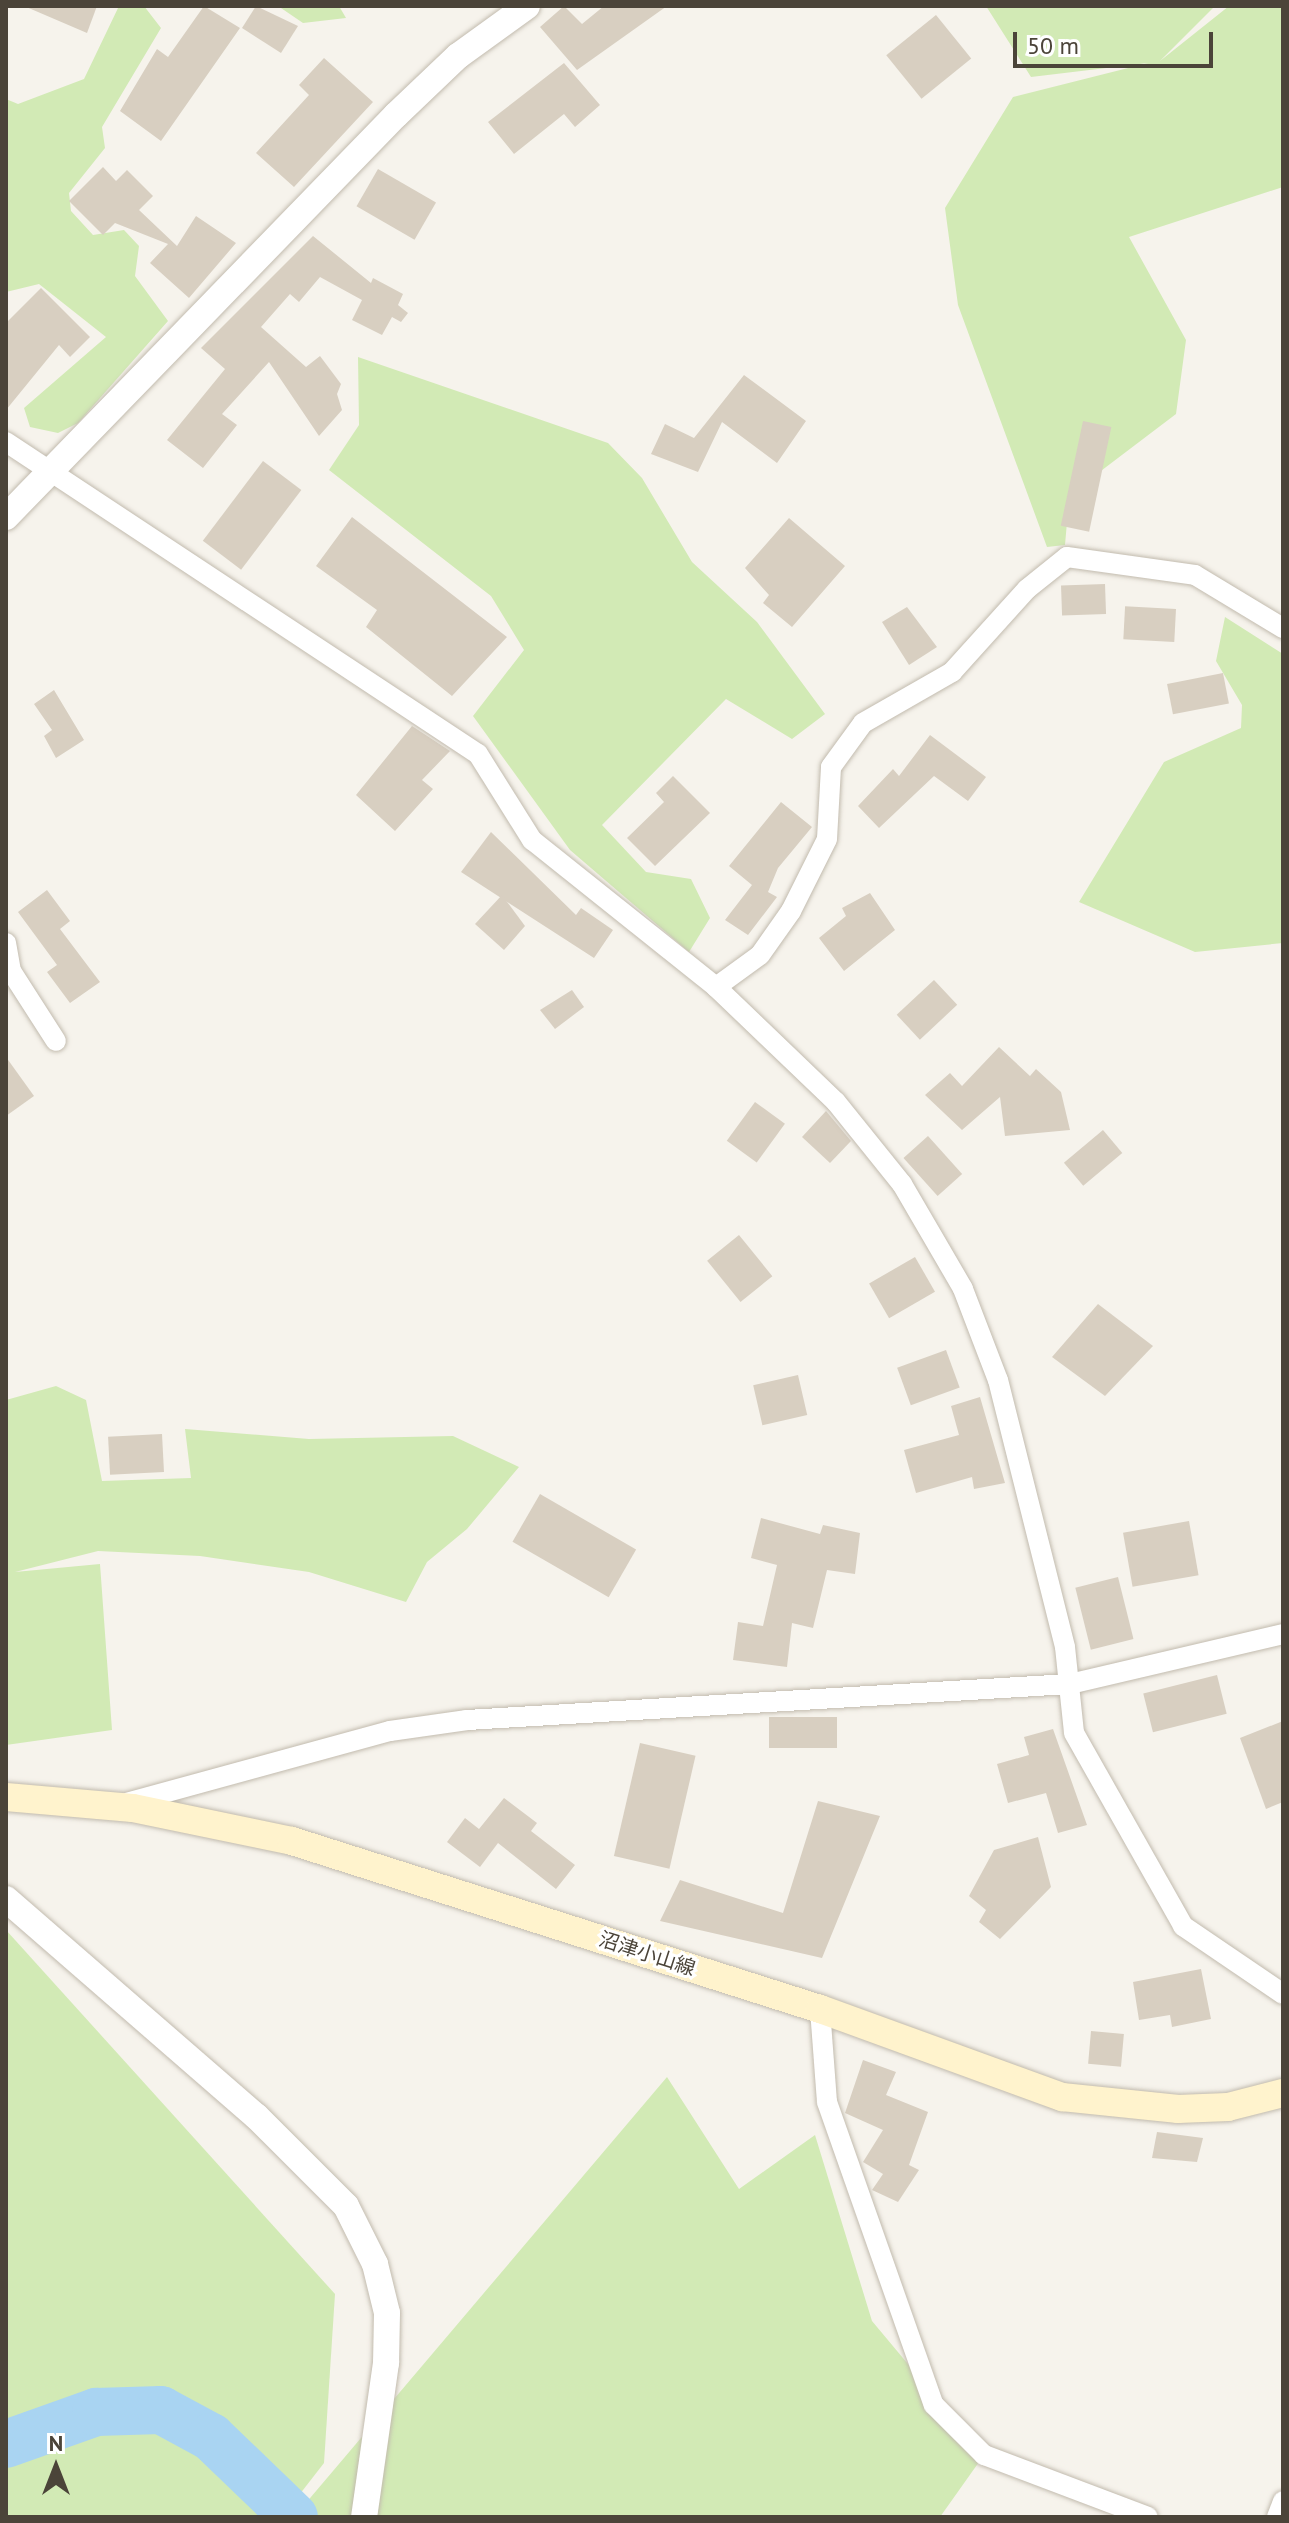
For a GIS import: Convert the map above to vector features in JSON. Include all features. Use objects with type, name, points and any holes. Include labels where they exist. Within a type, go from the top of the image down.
[{"type":"main road","name":"沼津小山線","points":[[6,1797],[115,1806],[292,1841],[820,2009],[1062,2097],[1178,2109],[1228,2107],[1283,2093]]},
{"type":"street","points":[[6,517],[396,115],[458,56],[527,6]]},
{"type":"street","points":[[6,442],[53,468],[478,754],[532,840],[716,987],[836,1102],[902,1184],[963,1289],[998,1380],[1070,1684],[1074,1733],[1183,1926],[1283,1994]]},
{"type":"street","points":[[716,987],[760,955],[791,911],[827,839],[831,767],[863,723],[952,672],[1027,589],[1067,557],[1195,575],[1283,628]]},
{"type":"street","points":[[6,943],[11,971],[56,1041]]},
{"type":"street","points":[[115,1806],[390,1731],[467,1720],[1070,1684],[1283,1634]]},
{"type":"street","points":[[6,1899],[256,2116],[346,2206],[375,2264],[387,2313],[386,2363],[364,2517]]},
{"type":"street","points":[[820,2009],[827,2102],[934,2405],[984,2455],[1148,2517]]},
{"type":"street","points":[[1277,2517],[1283,2501]]},
{"type":"green space","points":[[119,6],[144,6],[161,28],[102,127],[105,148],[69,193],[71,211],[93,235],[124,230],[139,246],[135,276],[168,321],[78,423],[58,433],[30,427],[24,408],[106,337],[39,284],[6,292],[6,99],[18,104],[84,79]]},
{"type":"green space","points":[[278,6],[339,6],[346,18],[303,23]]},
{"type":"green space","points":[[986,6],[1215,6],[1160,61],[1229,6],[1283,6],[1283,187],[1129,237],[1186,340],[1176,414],[1085,483],[1070,488],[1065,545],[1047,547],[958,305],[945,208],[1013,97],[1148,63],[1031,77]]},
{"type":"green space","points":[[358,357],[608,443],[642,478],[692,562],[757,622],[825,714],[792,739],[726,699],[602,825],[646,872],[691,879],[710,918],[689,952],[570,850],[473,716],[524,650],[491,596],[329,470],[359,425]]},
{"type":"green space","points":[[1225,617],[1283,654],[1283,943],[1195,952],[1079,902],[1164,762],[1241,728],[1242,705],[1216,661]]},
{"type":"green space","points":[[56,1386],[86,1400],[102,1481],[191,1478],[185,1429],[309,1439],[453,1436],[519,1467],[467,1529],[427,1562],[406,1602],[309,1572],[200,1556],[98,1551],[15,1572],[100,1564],[112,1730],[6,1745],[6,1400]]},
{"type":"green space","points":[[6,1930],[335,2294],[324,2463],[282,2517],[6,2517]]},
{"type":"green space","points":[[667,2077],[739,2189],[815,2135],[872,2321],[984,2455],[940,2517],[294,2517]]},
{"type":"building","points":[[24,6],[97,6],[87,33]]},
{"type":"building","points":[[204,6],[240,28],[161,141],[120,111],[157,49],[168,57]]},
{"type":"building","points":[[256,6],[298,26],[281,53],[242,28]]},
{"type":"building","points":[[564,6],[582,24],[604,6],[667,6],[577,70],[540,27]]},
{"type":"building","points":[[936,15],[971,59],[922,99],[886,55]]},
{"type":"building","points":[[324,58],[373,102],[294,187],[256,153],[309,95],[299,85]]},
{"type":"building","points":[[564,63],[600,105],[575,127],[564,114],[514,154],[488,122]]},
{"type":"building","points":[[103,167],[116,181],[127,170],[153,196],[139,210],[177,246],[196,216],[236,243],[189,298],[150,263],[168,244],[115,223],[103,235],[69,201]]},
{"type":"building","points":[[378,169],[436,202],[415,240],[356,206]]},
{"type":"building","points":[[313,236],[371,283],[373,278],[403,294],[398,305],[408,313],[401,322],[392,317],[382,335],[352,320],[362,300],[320,277],[299,302],[290,294],[261,327],[306,367],[320,356],[341,384],[337,394],[342,410],[319,436],[269,362],[222,414],[237,425],[203,468],[167,440],[225,369],[201,348]]},
{"type":"building","points":[[41,288],[90,337],[70,357],[59,345],[6,410],[6,323]]},
{"type":"building","points":[[744,375],[806,421],[777,463],[722,422],[698,472],[651,454],[665,424],[694,438]]},
{"type":"building","points":[[1083,421],[1111,427],[1089,532],[1061,526]]},
{"type":"building","points":[[263,461],[301,490],[241,570],[203,541]]},
{"type":"building","points":[[352,517],[507,637],[452,696],[366,627],[377,610],[316,566]]},
{"type":"building","points":[[789,518],[845,566],[792,627],[763,603],[769,595],[745,568]]},
{"type":"building","points":[[1105,584],[1106,614],[1062,616],[1061,586]]},
{"type":"building","points":[[1125,606],[1176,609],[1174,642],[1123,639]]},
{"type":"building","points":[[907,607],[937,647],[909,665],[882,622]]},
{"type":"building","points":[[1223,673],[1229,703],[1173,714],[1167,684]]},
{"type":"building","points":[[54,690],[84,740],[56,758],[44,736],[52,730],[34,704]]},
{"type":"building","points":[[412,726],[450,751],[422,780],[433,789],[395,831],[356,795]]},
{"type":"building","points":[[930,735],[986,777],[968,801],[934,776],[879,828],[858,806],[893,769],[899,776]]},
{"type":"building","points":[[673,776],[710,813],[655,866],[627,838],[664,802],[656,793]]},
{"type":"building","points":[[781,802],[812,827],[778,868],[768,892],[777,897],[748,935],[725,920],[752,885],[729,866]]},
{"type":"building","points":[[491,832],[576,915],[581,908],[613,930],[594,958],[461,872]]},
{"type":"building","points":[[47,890],[70,921],[60,929],[100,982],[70,1003],[47,972],[57,965],[18,912]]},
{"type":"building","points":[[870,893],[895,930],[844,971],[819,938],[846,916],[842,908]]},
{"type":"building","points":[[502,895],[525,926],[504,950],[475,924]]},
{"type":"building","points":[[934,980],[957,1005],[920,1040],[897,1015]]},
{"type":"building","points":[[572,990],[584,1007],[555,1029],[540,1010]]},
{"type":"building","points":[[999,1047],[1030,1076],[1036,1069],[1061,1092],[1070,1130],[1005,1136],[1000,1097],[962,1130],[925,1095],[950,1073],[962,1086]]},
{"type":"building","points":[[6,1057],[34,1096],[6,1116]]},
{"type":"building","points":[[755,1102],[785,1124],[757,1163],[727,1141]]},
{"type":"building","points":[[826,1111],[851,1141],[830,1163],[802,1137]]},
{"type":"building","points":[[1103,1130],[1122,1153],[1083,1186],[1064,1163]]},
{"type":"building","points":[[928,1136],[962,1174],[938,1196],[903,1158]]},
{"type":"building","points":[[739,1235],[772,1276],[740,1302],[707,1261]]},
{"type":"building","points":[[915,1257],[935,1292],[889,1318],[869,1284]]},
{"type":"building","points":[[1098,1304],[1153,1346],[1105,1396],[1052,1357]]},
{"type":"building","points":[[946,1350],[960,1388],[911,1405],[897,1368]]},
{"type":"building","points":[[798,1375],[807,1415],[762,1425],[753,1385]]},
{"type":"building","points":[[980,1397],[1005,1483],[974,1489],[972,1477],[916,1493],[904,1450],[959,1435],[951,1406]]},
{"type":"building","points":[[162,1434],[164,1472],[110,1475],[108,1437]]},
{"type":"building","points":[[540,1494],[636,1550],[609,1597],[512,1542]]},
{"type":"building","points":[[761,1518],[820,1534],[823,1525],[860,1533],[855,1574],[827,1570],[813,1628],[792,1623],[787,1667],[733,1660],[738,1622],[763,1626],[777,1565],[751,1558]]},
{"type":"building","points":[[1189,1521],[1199,1575],[1133,1587],[1123,1533]]},
{"type":"building","points":[[1118,1577],[1133,1639],[1091,1650],[1075,1588]]},
{"type":"building","points":[[1217,1675],[1227,1714],[1153,1732],[1143,1693]]},
{"type":"building","points":[[769,1717],[837,1717],[837,1748],[769,1748]]},
{"type":"building","points":[[1283,1721],[1283,1802],[1266,1809],[1240,1738]]},
{"type":"building","points":[[1053,1729],[1087,1825],[1058,1833],[1046,1793],[1008,1803],[997,1764],[1029,1755],[1024,1737]]},
{"type":"building","points":[[640,1743],[696,1756],[669,1869],[614,1856]]},
{"type":"building","points":[[504,1798],[537,1823],[531,1831],[575,1865],[556,1889],[498,1843],[480,1867],[447,1842],[465,1818],[479,1829]]},
{"type":"building","points":[[818,1801],[880,1816],[822,1958],[660,1921],[680,1880],[783,1913]]},
{"type":"building","points":[[1038,1837],[1051,1887],[1000,1939],[979,1922],[986,1910],[969,1896],[994,1850]]},
{"type":"building","points":[[1201,1969],[1211,2019],[1172,2027],[1170,2015],[1139,2020],[1133,1982]]},
{"type":"building","points":[[1091,2031],[1124,2034],[1121,2067],[1088,2064]]},
{"type":"building","points":[[863,2060],[896,2072],[886,2095],[928,2112],[909,2165],[919,2170],[898,2202],[872,2190],[883,2174],[863,2162],[883,2130],[845,2113]]},
{"type":"building","points":[[1157,2132],[1203,2138],[1197,2162],[1152,2158]]},
{"type":"waterway","points":[[6,2444],[96,2412],[161,2410],[211,2437],[294,2517]]}]
